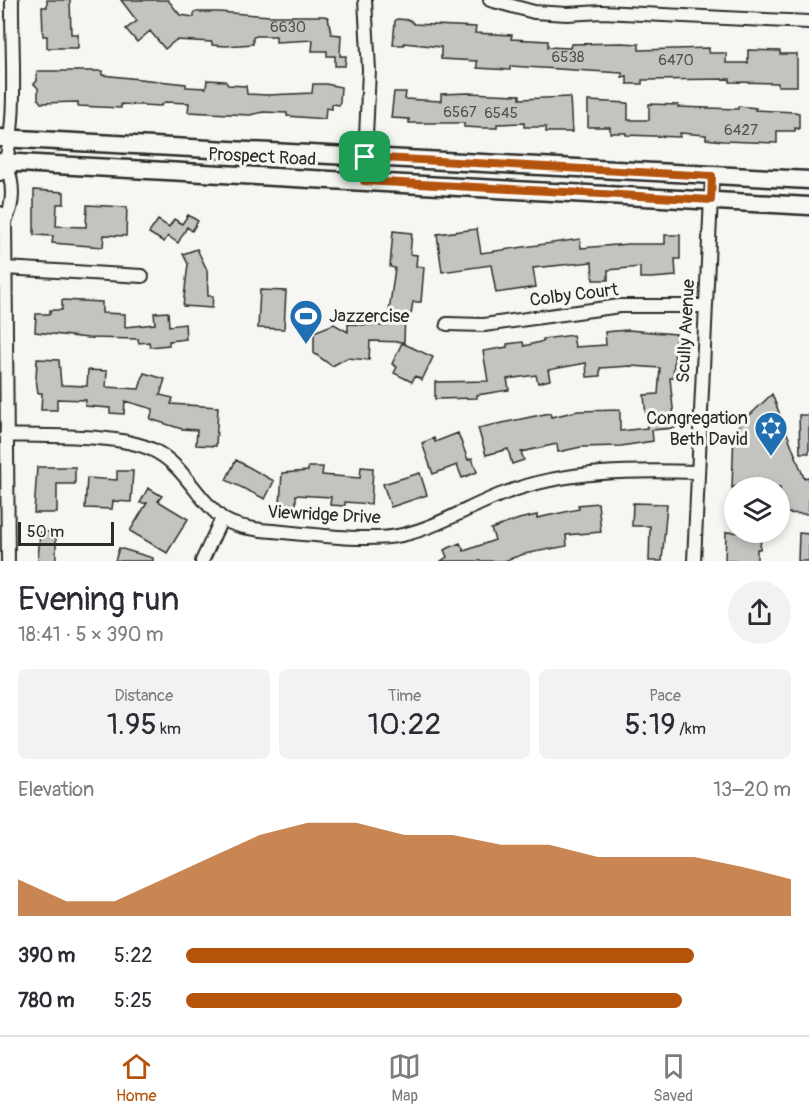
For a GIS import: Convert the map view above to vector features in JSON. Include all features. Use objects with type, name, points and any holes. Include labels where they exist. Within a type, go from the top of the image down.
[{"type":"main road","name":"Prospect Road","points":[[4,139],[809,180]]},
{"type":"main road","name":"Prospect Road","points":[[2,166],[364,181],[809,206]]},
{"type":"street","points":[[8,561],[5,268],[2,217],[11,210],[12,178],[2,166],[12,0]]},
{"type":"street","points":[[364,181],[369,70],[365,0]]},
{"type":"street","points":[[490,0],[534,12],[567,14],[602,12],[809,22]]},
{"type":"street","name":"Scully Avenue","points":[[694,561],[712,176]]},
{"type":"street","points":[[5,268],[142,276]]},
{"type":"street","name":"Colby Court","points":[[447,324],[484,325],[620,306],[706,306]]},
{"type":"street","points":[[6,435],[110,440],[135,443],[153,449],[180,470],[222,518],[202,561]]},
{"type":"street","name":"Viewridge Drive","points":[[222,518],[261,531],[387,537],[418,531],[510,490],[543,483],[594,474],[697,472]]},
{"type":"building","points":[[47,0],[70,0],[71,34],[78,34],[78,48],[47,48],[47,36],[43,36],[42,7],[47,7]]},
{"type":"building","points":[[121,0],[168,0],[180,15],[194,17],[194,12],[219,12],[328,17],[331,34],[341,35],[340,56],[346,56],[345,66],[335,66],[335,56],[327,56],[327,51],[312,51],[313,40],[276,42],[276,36],[257,36],[253,37],[253,44],[226,46],[212,45],[212,42],[176,40],[165,49],[150,31],[137,42],[126,29],[137,21]]},
{"type":"building","points":[[397,19],[410,20],[414,24],[476,27],[475,33],[512,35],[511,39],[548,41],[548,47],[570,48],[571,44],[622,43],[639,44],[639,50],[709,48],[709,53],[726,53],[726,63],[748,63],[748,50],[780,51],[780,54],[797,54],[797,86],[778,86],[778,83],[730,82],[730,79],[642,80],[642,84],[627,84],[627,76],[622,77],[622,73],[510,66],[510,70],[477,68],[477,61],[441,59],[441,47],[404,43],[404,45],[393,45]]},
{"type":"building","points":[[37,71],[102,71],[102,75],[186,84],[186,87],[206,88],[207,80],[225,81],[228,85],[246,86],[247,94],[268,95],[312,93],[313,84],[326,84],[341,87],[340,101],[339,105],[332,104],[332,109],[326,108],[325,119],[287,116],[287,113],[263,112],[250,115],[188,112],[189,103],[165,102],[161,106],[121,104],[121,108],[78,106],[78,102],[41,103],[38,99],[38,88],[34,84],[37,81]]},
{"type":"building","points":[[394,92],[406,92],[405,99],[441,101],[441,94],[468,93],[520,95],[520,99],[570,97],[572,132],[546,132],[546,127],[524,127],[524,123],[497,124],[497,128],[483,128],[464,127],[464,123],[409,123],[409,119],[391,118]]},
{"type":"building","points":[[588,101],[628,103],[628,120],[649,120],[649,104],[738,109],[738,106],[756,108],[755,110],[795,112],[799,113],[799,129],[777,131],[777,143],[723,141],[706,139],[706,135],[680,133],[680,137],[610,133],[610,127],[588,127]]},
{"type":"building","points":[[34,190],[64,192],[64,204],[57,204],[56,226],[86,227],[87,205],[127,207],[126,236],[104,235],[103,247],[52,243],[53,236],[34,235]]},
{"type":"building","points":[[188,215],[198,221],[192,231],[187,227],[178,243],[168,236],[164,242],[149,233],[158,220],[169,227],[174,219],[182,224]]},
{"type":"building","points":[[477,229],[481,253],[580,239],[581,248],[665,244],[665,235],[680,235],[680,259],[675,259],[676,276],[652,278],[640,278],[640,267],[608,270],[608,280],[593,280],[592,262],[533,268],[536,287],[496,293],[491,265],[442,272],[437,234]]},
{"type":"building","points":[[393,231],[412,233],[410,254],[417,255],[416,266],[424,267],[421,302],[413,302],[411,314],[405,313],[404,342],[370,341],[369,360],[347,358],[332,366],[314,353],[314,332],[334,324],[348,332],[348,324],[387,326],[395,268],[390,267]]},
{"type":"building","points":[[197,249],[207,270],[208,296],[213,296],[212,308],[183,306],[188,264],[183,254]]},
{"type":"building","points":[[260,290],[286,291],[284,329],[258,328]]},
{"type":"building","points":[[62,300],[102,302],[102,313],[125,314],[125,327],[155,324],[154,313],[168,312],[169,326],[185,324],[186,339],[169,341],[169,345],[150,347],[149,342],[139,343],[138,339],[88,338],[35,332],[36,314],[50,314],[50,310],[62,310]]},
{"type":"building","points":[[628,330],[676,334],[673,378],[670,378],[675,428],[652,430],[653,441],[621,446],[581,447],[558,452],[557,444],[521,452],[524,460],[512,464],[508,449],[486,455],[478,428],[550,413],[551,417],[578,411],[620,410],[620,431],[647,428],[644,395],[658,394],[660,368],[631,366],[600,368],[600,376],[587,377],[586,363],[548,370],[550,380],[538,383],[536,375],[507,379],[509,390],[477,395],[477,398],[435,399],[435,382],[488,381],[483,351],[507,347],[507,344],[523,342],[524,346],[544,341],[543,339],[573,335],[575,347],[606,345],[605,332]]},
{"type":"building","points":[[402,343],[433,357],[422,380],[415,376],[412,382],[394,373],[397,367],[392,364]]},
{"type":"building","points":[[37,359],[59,360],[61,385],[87,386],[88,370],[107,371],[106,387],[139,389],[144,373],[165,379],[160,395],[173,398],[171,404],[218,407],[216,446],[196,445],[197,430],[182,429],[150,419],[153,409],[125,401],[124,414],[110,413],[110,408],[85,406],[86,400],[57,399],[57,410],[41,410],[42,393],[38,393],[36,379]]},
{"type":"building","name":"Congregation Beth David","points":[[772,394],[804,478],[809,477],[809,514],[790,513],[790,477],[732,477],[734,430]]},
{"type":"building","points":[[799,415],[809,415],[809,453],[800,453]]},
{"type":"building","points":[[458,433],[468,460],[472,458],[477,472],[462,478],[457,465],[433,474],[422,443],[434,438],[435,442]]},
{"type":"building","points":[[236,460],[274,481],[265,499],[226,480]]},
{"type":"building","points":[[37,467],[75,467],[75,484],[57,484],[57,513],[34,513]]},
{"type":"building","points":[[308,467],[323,467],[322,475],[360,478],[361,467],[373,468],[371,504],[345,502],[345,506],[330,505],[331,497],[296,495],[296,505],[280,504],[282,473],[308,471]]},
{"type":"building","points":[[117,471],[133,471],[131,502],[113,501],[112,509],[85,508],[87,478],[117,480]]},
{"type":"building","points":[[420,473],[427,495],[391,507],[383,484]]},
{"type":"building","points":[[148,488],[162,496],[158,501],[188,519],[167,553],[130,531],[147,503],[140,503]]},
{"type":"building","points":[[598,503],[601,532],[566,535],[567,546],[524,554],[504,561],[441,561],[447,557],[444,550],[460,543],[464,551],[495,540],[491,529],[519,519],[537,515],[537,518],[579,509],[578,505]]},
{"type":"building","points":[[633,503],[667,504],[662,561],[649,561],[650,526],[632,526]]},
{"type":"building","points":[[40,532],[56,532],[56,561],[38,561]]},
{"type":"building","points":[[799,533],[809,534],[809,561],[798,561]]},
{"type":"building","points":[[726,543],[760,543],[760,549],[757,549],[757,561],[725,561]]},
{"type":"building","points":[[119,548],[153,558],[153,561],[115,561]]},
{"type":"place","name":"Jazzercise","points":[[306,345]]},
{"type":"place","name":"Congregation Beth David","points":[[771,457]]},
{"type":"route","points":[[365,157],[712,176],[711,200],[364,181],[365,157]]}]
